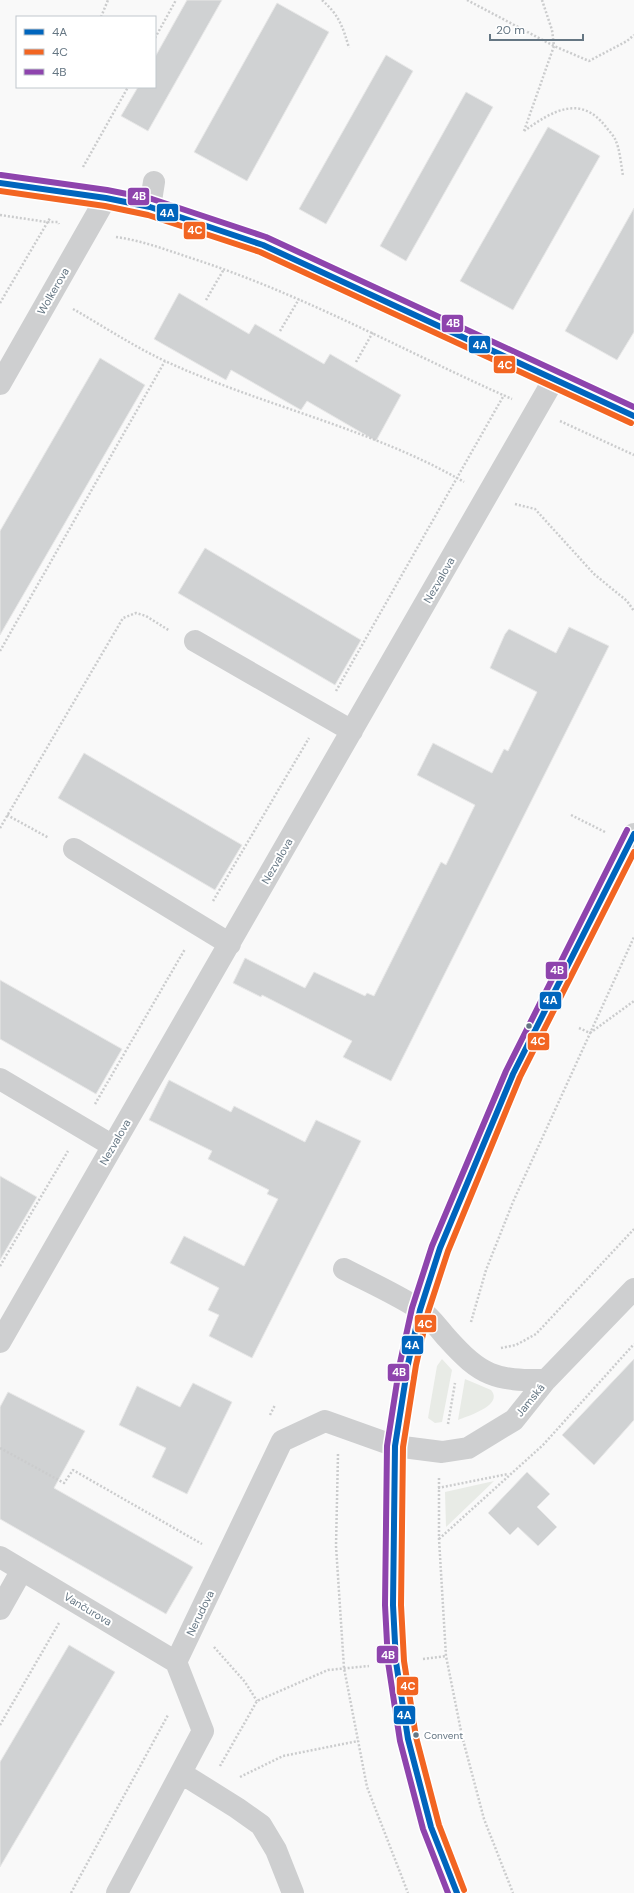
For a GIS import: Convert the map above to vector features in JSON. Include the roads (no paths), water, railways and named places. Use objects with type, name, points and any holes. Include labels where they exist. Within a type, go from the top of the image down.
[{"type":"street","points":[[150,207],[154,182]]},
{"type":"street","points":[[0,183],[106,198],[150,207],[263,246],[634,416]]},
{"type":"street","name":"Wolkerova","points":[[0,384],[106,198]]},
{"type":"street","name":"Nezvalova","points":[[0,1342],[554,380]]},
{"type":"street","points":[[195,641],[352,731]]},
{"type":"street","points":[[457,1893],[431,1827],[408,1738],[396,1662],[393,1605],[395,1446],[408,1364],[420,1310],[440,1248],[513,1074],[632,839]]},
{"type":"street","points":[[74,849],[230,944]]},
{"type":"street","points":[[0,1079],[113,1146]]},
{"type":"street","points":[[344,1269],[420,1310],[462,1354],[477,1367],[494,1376],[524,1380],[546,1380]]},
{"type":"street","name":"Jamská","points":[[395,1446],[442,1452],[468,1448],[514,1420],[546,1380],[634,1289]]},
{"type":"street","name":"Nerudova","points":[[176,1662],[282,1440],[325,1421],[395,1446]]},
{"type":"street","name":"Vančurova","points":[[0,1557],[176,1662]]},
{"type":"street","points":[[0,1609],[22,1570]]},
{"type":"street","points":[[117,1893],[203,1731],[176,1662]]},
{"type":"street","points":[[181,1773],[212,1792],[261,1826],[276,1850],[293,1893]]},
{"type":"place","name":"Convent","points":[[416,1735]]}]
